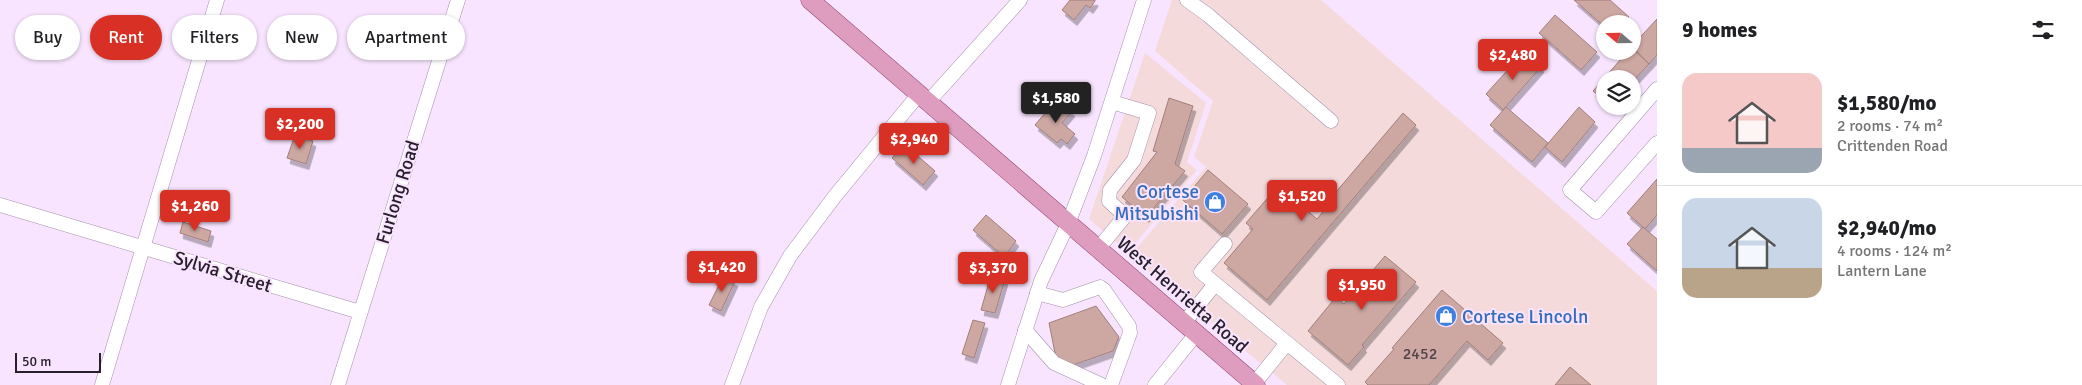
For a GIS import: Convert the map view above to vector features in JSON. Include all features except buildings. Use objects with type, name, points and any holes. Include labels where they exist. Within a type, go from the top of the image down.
[{"type":"main road","name":"West Henrietta Road","points":[[810,0],[1255,384]]},
{"type":"street","points":[[102,385],[217,0]]},
{"type":"street","name":"Furlong Road","points":[[338,385],[458,0]]},
{"type":"street","points":[[732,385],[761,307],[790,256],[835,196],[924,97],[1020,0]]},
{"type":"street","points":[[1008,385],[1038,293],[1068,224],[1094,156],[1144,0]]},
{"type":"street","points":[[1187,0],[1208,15],[1331,121]]},
{"type":"street","points":[[1657,89],[1570,190],[1596,212],[1657,143]]},
{"type":"street","points":[[1098,250],[1125,216],[1108,201],[1110,190],[1134,160],[1150,113],[1112,102]]},
{"type":"street","name":"Sylvia Street","points":[[0,205],[360,312]]},
{"type":"street","points":[[1225,244],[1202,272],[1338,385]]},
{"type":"street","points":[[1156,385],[1215,284]]},
{"type":"street","points":[[1038,293],[1063,300],[1100,287],[1104,290],[1129,326],[1130,332],[1110,385]]},
{"type":"street","points":[[1025,330],[1054,363],[1102,385]]},
{"type":"street","points":[[1255,384],[1287,343]]},
{"type":"shaded area","points":[[1172,0],[1321,0],[1657,291],[1657,385],[1287,385],[1130,256],[1206,167],[1194,157],[1213,101],[1155,51]]},
{"type":"shaded area","points":[[1145,53],[1206,103],[1187,162],[1197,170],[1128,252],[1089,219]]},
{"type":"place","name":"Cortese Mitsubishi","points":[[1215,202]]},
{"type":"place","name":"Cortese Lincoln","points":[[1446,316]]}]
